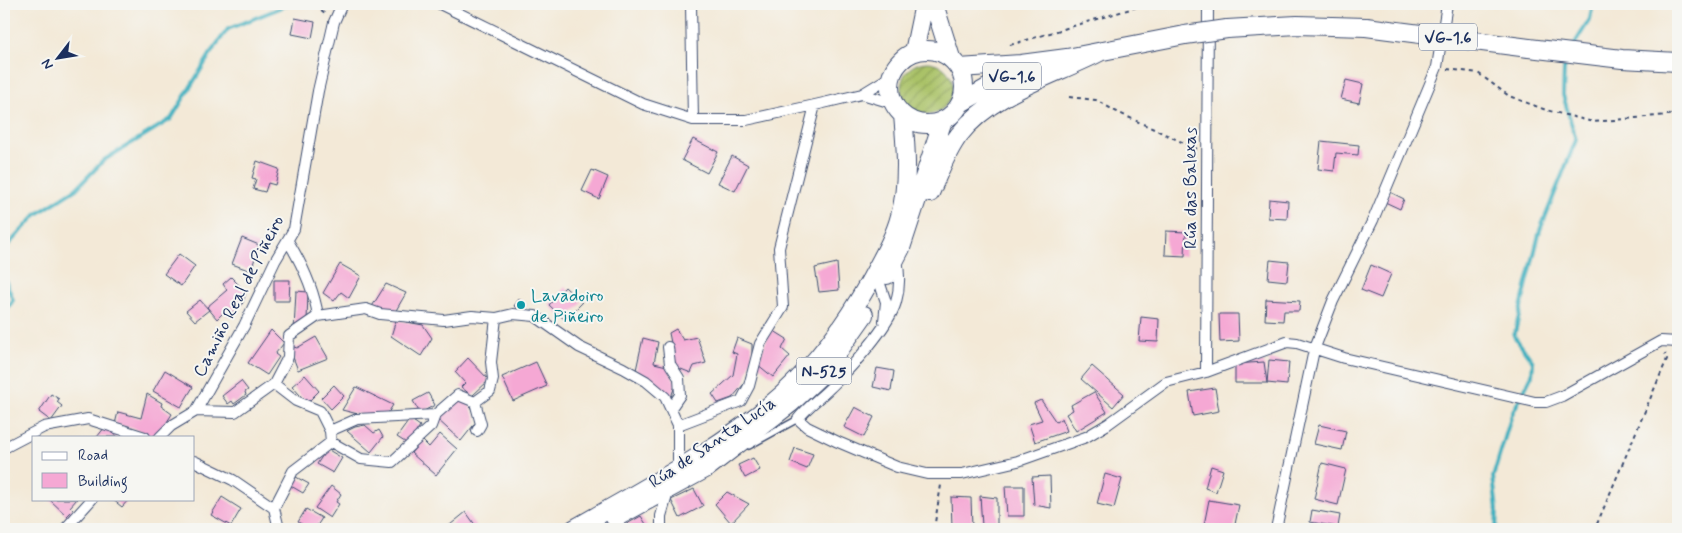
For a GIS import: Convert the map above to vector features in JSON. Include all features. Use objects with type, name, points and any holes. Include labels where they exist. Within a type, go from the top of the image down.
[{"type":"highway","points":[[914,52],[924,4]]},
{"type":"highway","points":[[934,4],[955,63],[964,79],[961,103]]},
{"type":"highway","name":"VG-1.6","points":[[955,63],[1021,64],[1067,58],[1185,35],[1227,29],[1298,25],[1366,27],[1622,59],[1678,62]]},
{"type":"highway","points":[[892,75],[905,58],[914,52],[927,50],[939,52],[955,63]]},
{"type":"highway","points":[[906,234],[920,216],[958,137],[974,118],[1000,100],[1102,51]]},
{"type":"highway","name":"VG-1.6","points":[[961,103],[1000,80],[1067,58]]},
{"type":"highway","name":"N-525","points":[[892,75],[890,85],[899,110]]},
{"type":"highway","name":"N-525","points":[[943,120],[954,113],[961,103]]},
{"type":"highway","points":[[899,110],[922,124],[943,120]]},
{"type":"highway","name":"Rúa de Santa Lucía","points":[[574,529],[678,468],[783,394],[812,364],[854,311],[885,254],[900,216],[906,164],[899,110]]},
{"type":"highway","name":"Rúa de Santa Lucía","points":[[595,529],[707,468],[790,403],[823,373],[863,317],[897,256],[943,120]]},
{"type":"street","name":"Camiño Real de Piñeiro","points":[[161,436],[171,426],[196,411],[244,326],[274,261],[294,230],[318,91],[334,22],[342,4]]},
{"type":"street","points":[[440,4],[642,104],[693,120],[746,120],[815,105],[862,94],[892,75]]},
{"type":"street","points":[[691,4],[693,120]]},
{"type":"street","name":"Rúa das Balexas","points":[[1206,372],[1208,4]]},
{"type":"street","points":[[1276,529],[1314,350],[1333,300],[1373,220],[1437,68],[1447,4]]},
{"type":"street","points":[[862,94],[899,110]]},
{"type":"street","points":[[678,425],[741,402],[749,386],[760,344],[783,307],[779,248],[815,105]]},
{"type":"street","points":[[762,410],[775,406],[791,396],[847,332],[881,283],[897,241],[900,216]]},
{"type":"street","points":[[288,241],[302,264],[316,301],[318,316]]},
{"type":"street","points":[[897,256],[899,278],[896,304],[883,327],[840,380],[806,409],[798,419],[807,427],[838,442],[897,466],[927,474],[962,474],[1018,461],[1086,437],[1166,382],[1206,372],[1277,343],[1297,343],[1314,350],[1476,389],[1535,402],[1546,402],[1562,396],[1661,341],[1678,342]]},
{"type":"street","points":[[881,283],[893,287],[897,297]]},
{"type":"street","points":[[881,283],[886,302],[883,327]]},
{"type":"street","points":[[196,411],[234,412],[274,384],[288,357],[289,336],[318,316],[366,309],[380,314],[444,320],[472,316],[496,318],[513,314],[535,316],[579,347],[646,381],[665,397],[678,425],[678,468]]},
{"type":"street","points":[[475,402],[490,391],[493,378],[491,362],[496,318]]},
{"type":"street","points":[[668,347],[670,364],[679,378],[680,395],[671,408]]},
{"type":"street","points":[[274,384],[296,400],[320,411],[330,431],[330,442]]},
{"type":"street","points":[[330,442],[361,459],[392,462],[431,426],[435,415],[458,395],[475,402]]},
{"type":"street","points":[[475,402],[481,424],[478,431]]},
{"type":"street","points":[[330,431],[357,419],[435,415]]},
{"type":"street","points":[[4,448],[44,427],[88,419],[142,436]]},
{"type":"street","points":[[279,529],[274,508],[293,471],[330,442]]},
{"type":"street","points":[[195,462],[232,480],[274,508]]},
{"type":"street","points":[[661,529],[661,516],[669,489]]},
{"type":"street","points":[[66,529],[91,500]]},
{"type":"lane","points":[[707,468],[798,419]]},
{"type":"path","points":[[1010,45],[1147,4]]},
{"type":"path","points":[[1437,68],[1478,73],[1509,96],[1546,110],[1593,122],[1678,114]]},
{"type":"path","points":[[1069,97],[1096,100],[1114,111],[1207,154]]},
{"type":"path","points":[[1597,524],[1667,359],[1661,341]]},
{"type":"path","points":[[934,529],[943,474]]},
{"type":"green space","points":[[922,62],[932,62],[946,69],[953,83],[953,93],[946,107],[932,114],[922,114],[912,110],[905,103],[901,93],[901,83],[905,73],[912,66]]},
{"type":"building","points":[[295,18],[315,22],[312,38],[292,34]]},
{"type":"building","points":[[1346,80],[1363,84],[1359,103],[1341,99]]},
{"type":"building","points":[[693,139],[718,152],[707,173],[682,160]]},
{"type":"building","points":[[1321,141],[1359,145],[1358,155],[1336,153],[1334,171],[1318,169]]},
{"type":"building","points":[[732,156],[748,165],[735,191],[718,183]]},
{"type":"building","points":[[257,161],[279,169],[275,185],[268,183],[265,192],[253,189],[256,179],[252,178]]},
{"type":"building","points":[[592,170],[608,177],[599,199],[582,191]]},
{"type":"building","points":[[1390,192],[1404,199],[1400,209],[1385,202]]},
{"type":"building","points":[[1269,199],[1288,201],[1287,219],[1268,218]]},
{"type":"building","points":[[1166,231],[1186,232],[1185,256],[1165,255]]},
{"type":"building","points":[[242,238],[259,245],[251,271],[232,264]]},
{"type":"building","points":[[179,254],[195,266],[181,286],[164,274]]},
{"type":"building","points":[[1270,260],[1289,262],[1287,281],[1268,279]]},
{"type":"building","points":[[837,263],[839,290],[819,292],[815,268]]},
{"type":"building","points":[[340,264],[361,276],[349,298],[341,292],[334,301],[323,293]]},
{"type":"building","points":[[1371,265],[1391,274],[1381,298],[1361,290]]},
{"type":"building","points":[[231,277],[246,292],[242,305],[228,316],[224,312],[217,319],[207,307],[227,290],[223,284]]},
{"type":"building","points":[[274,280],[290,280],[289,301],[274,301]]},
{"type":"building","points":[[386,284],[406,293],[394,314],[371,308]]},
{"type":"building","points":[[565,287],[582,303],[565,320],[549,305]]},
{"type":"building","points":[[296,291],[308,292],[307,321],[294,330]]},
{"type":"building","name":"Lavadoiro de Piñeiro","points":[[519,299],[527,305],[522,312],[514,306]]},
{"type":"building","points":[[1266,299],[1300,301],[1299,311],[1284,311],[1283,321],[1265,320]]},
{"type":"building","points":[[200,300],[209,310],[195,321],[186,311]]},
{"type":"building","points":[[1219,314],[1238,314],[1239,341],[1220,342]]},
{"type":"building","points":[[1141,317],[1159,319],[1158,342],[1139,341]]},
{"type":"building","points":[[396,320],[423,325],[432,338],[421,356],[391,336]]},
{"type":"building","points":[[676,329],[683,340],[697,337],[706,363],[694,366],[691,373],[676,367],[669,333]]},
{"type":"building","points":[[771,329],[787,339],[782,349],[790,356],[773,377],[757,364]]},
{"type":"building","points":[[271,330],[284,343],[275,354],[279,357],[267,375],[248,363]]},
{"type":"building","points":[[316,337],[328,358],[298,370],[291,352],[294,347],[297,348]]},
{"type":"building","points":[[643,338],[658,342],[654,363],[667,366],[676,383],[671,397],[636,370]]},
{"type":"building","points":[[737,338],[752,344],[752,357],[744,384],[732,398],[718,403],[712,394],[733,375],[737,354],[732,352]]},
{"type":"building","points":[[468,358],[489,380],[472,396],[461,387],[465,383],[455,372]]},
{"type":"building","points":[[1269,360],[1289,362],[1287,385],[1267,383]]},
{"type":"building","points":[[536,362],[547,386],[513,401],[502,377]]},
{"type":"building","points":[[1264,362],[1267,383],[1235,383],[1235,364]]},
{"type":"building","points":[[1092,366],[1124,394],[1113,407],[1081,379]]},
{"type":"building","points":[[877,368],[894,371],[891,391],[873,387]]},
{"type":"building","points":[[165,370],[193,387],[181,407],[153,391]]},
{"type":"building","points":[[305,375],[319,391],[307,403],[292,386]]},
{"type":"building","points":[[241,381],[248,390],[245,392],[246,395],[234,404],[232,401],[228,404],[222,396]]},
{"type":"building","points":[[334,385],[344,396],[331,409],[321,398]]},
{"type":"building","points":[[356,387],[393,405],[386,416],[362,415],[342,410]]},
{"type":"building","points":[[1215,388],[1219,411],[1193,416],[1189,392]]},
{"type":"building","points":[[1094,392],[1107,412],[1076,431],[1066,414],[1073,410],[1071,405]]},
{"type":"building","points":[[428,393],[435,405],[420,413],[413,401]]},
{"type":"building","points":[[51,394],[59,399],[57,402],[62,406],[51,421],[39,412]]},
{"type":"building","points":[[147,394],[162,403],[161,406],[172,414],[162,430],[153,436],[115,424],[118,412],[141,418]]},
{"type":"building","points":[[456,400],[468,402],[477,421],[461,441],[436,418]]},
{"type":"building","points":[[1041,400],[1056,422],[1062,418],[1067,431],[1035,442],[1029,424],[1042,420],[1034,403]]},
{"type":"building","points":[[855,407],[874,417],[864,437],[844,427]]},
{"type":"building","points":[[410,419],[420,426],[408,444],[397,437]]},
{"type":"building","points":[[365,425],[374,433],[379,430],[383,437],[371,452],[347,431]]},
{"type":"building","points":[[1319,425],[1346,431],[1342,450],[1314,444]]},
{"type":"building","points":[[105,427],[117,436],[98,436]]},
{"type":"building","points":[[440,434],[457,449],[436,475],[411,453],[422,440],[429,447]]},
{"type":"building","points":[[795,448],[813,454],[807,469],[790,462]]},
{"type":"building","points":[[327,449],[342,458],[333,473],[317,464]]},
{"type":"building","points":[[753,458],[760,470],[745,478],[738,465]]},
{"type":"building","points":[[1322,463],[1346,469],[1338,505],[1314,499]]},
{"type":"building","points":[[1211,466],[1223,470],[1216,492],[1205,488]]},
{"type":"building","points":[[1105,474],[1122,479],[1114,508],[1097,504]]},
{"type":"building","points":[[1050,476],[1051,508],[1034,505],[1032,477]]},
{"type":"building","points":[[296,477],[309,484],[303,493],[291,486]]},
{"type":"building","points":[[331,486],[341,494],[336,502],[339,504],[330,518],[315,508]]},
{"type":"building","points":[[1005,486],[1024,486],[1024,516],[1007,516]]},
{"type":"building","points":[[694,489],[703,506],[680,518],[671,500]]},
{"type":"building","points":[[727,492],[749,504],[731,523],[715,504]]},
{"type":"building","points":[[980,496],[997,498],[997,526],[982,526]]},
{"type":"building","points":[[222,497],[241,509],[231,526],[211,515]]},
{"type":"building","points":[[951,497],[971,498],[972,528],[952,527]]},
{"type":"building","points":[[50,500],[76,500],[70,507],[73,510],[67,516]]},
{"type":"building","points":[[113,500],[128,500],[122,507]]},
{"type":"building","points":[[1209,500],[1239,505],[1234,529],[1204,525]]},
{"type":"building","points":[[306,509],[322,518],[315,529],[310,529],[298,522]]},
{"type":"building","points":[[1312,510],[1340,515],[1338,527],[1310,522]]},
{"type":"building","points":[[466,512],[478,529],[445,529]]},
{"type":"building","points":[[641,516],[649,529],[621,529],[625,525]]},
{"type":"waterway","points":[[4,263],[7,246],[37,214],[76,189],[104,160],[171,119],[214,48],[228,29],[290,4]]},
{"type":"waterway","points":[[1572,48],[1590,19],[1593,4]]},
{"type":"waterway","points":[[1496,529],[1497,510],[1493,477],[1512,414],[1532,375],[1533,362],[1514,336],[1540,230],[1576,140],[1563,95],[1564,69],[1569,57]]},
{"type":"waterway","points":[[4,277],[13,300],[4,314]]},
{"type":"place","name":"Lavadoiro de Piñeiro","points":[[521,305]]}]
